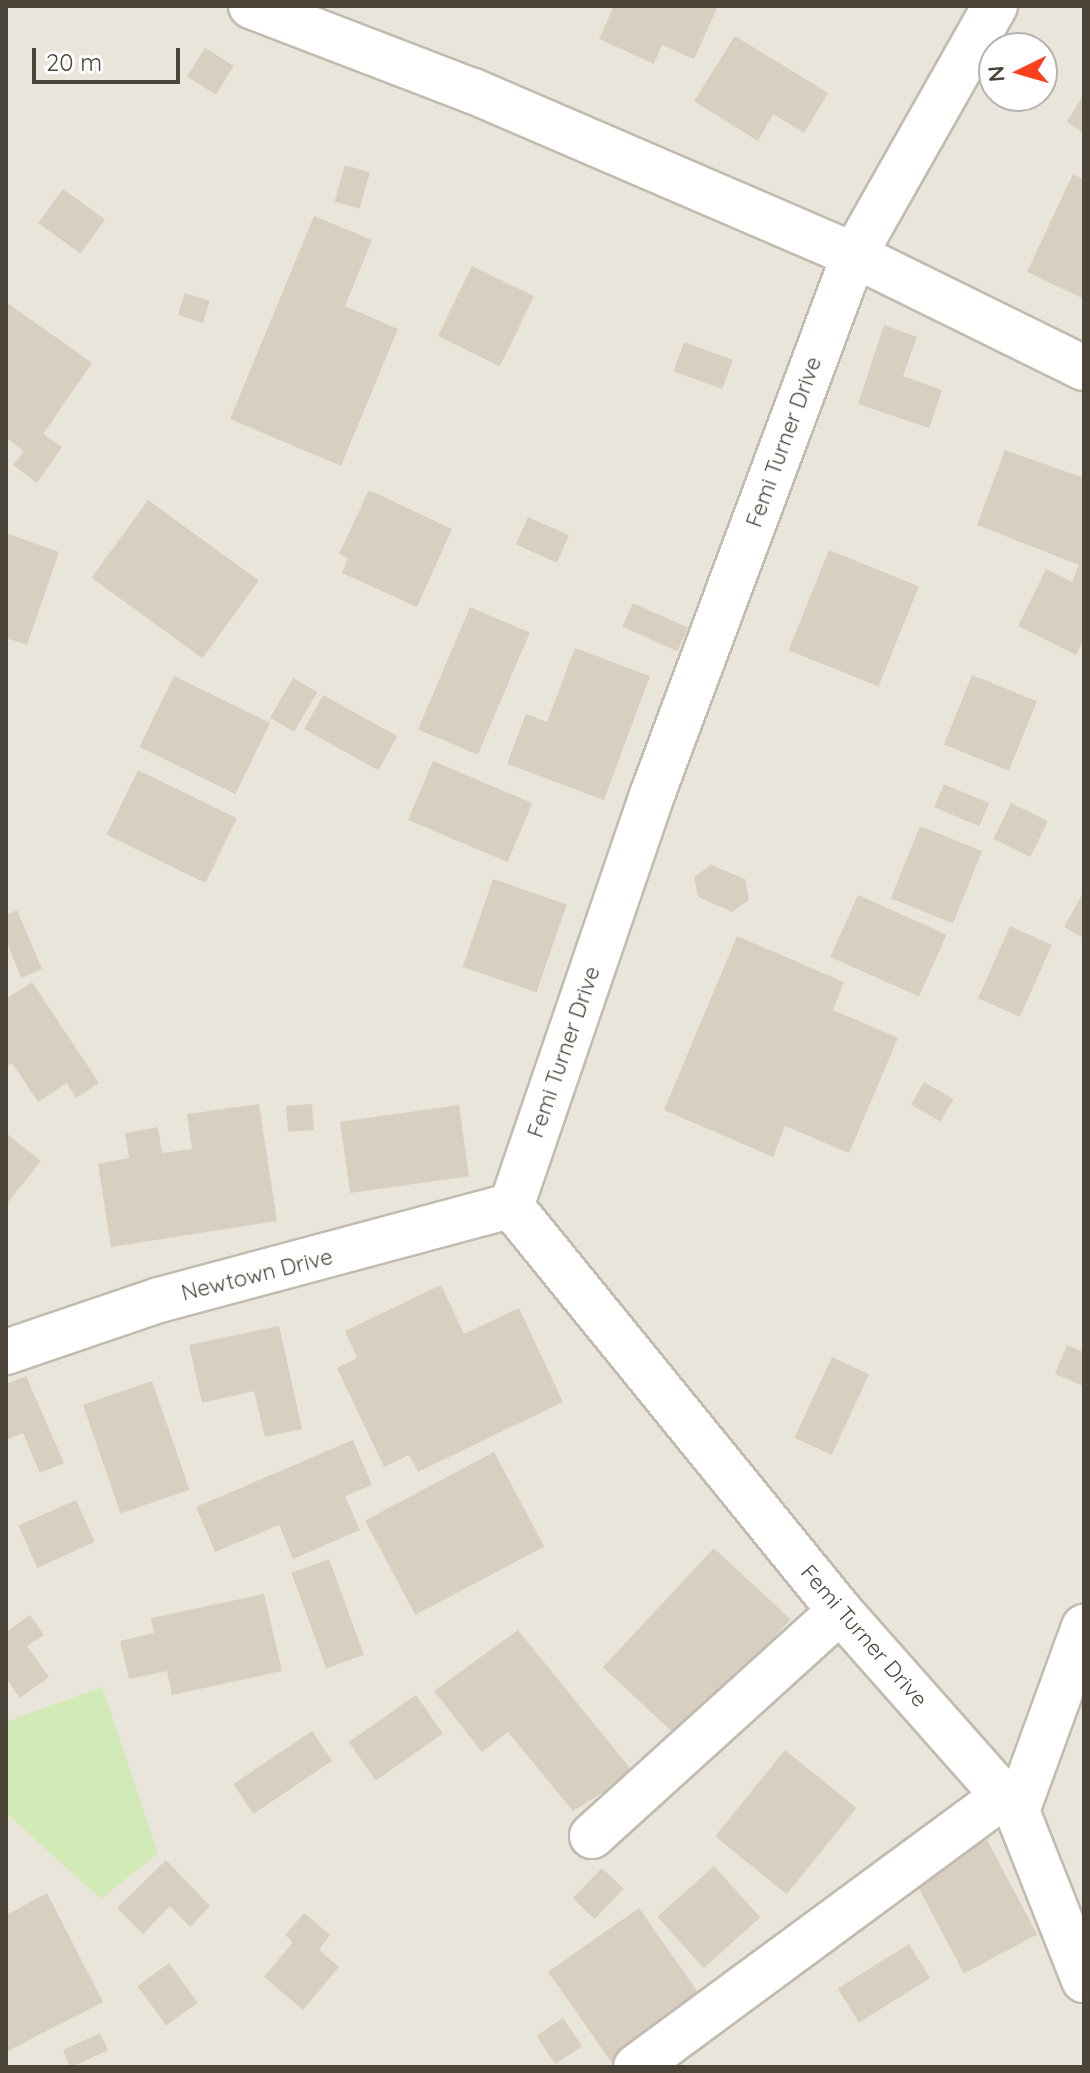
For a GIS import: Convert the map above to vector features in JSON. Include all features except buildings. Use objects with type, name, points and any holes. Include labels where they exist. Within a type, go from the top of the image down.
[{"type":"street","points":[[251,6],[473,91],[854,255],[1084,368]]},
{"type":"street","name":"Femi Turner Drive","points":[[995,6],[854,255],[652,795],[511,1206],[840,1611],[1010,1803],[1084,1980]]},
{"type":"street","name":"Newtown Drive","points":[[6,1352],[159,1300],[511,1206]]},
{"type":"street","points":[[592,1836],[840,1611]]},
{"type":"street","points":[[636,2067],[1010,1803],[1084,1627]]},
{"type":"shaded area","points":[[6,6],[1084,6],[1084,2067],[6,2067]]},
{"type":"green space","points":[[102,1687],[158,1853],[101,1899],[6,1813],[6,1722]]}]
